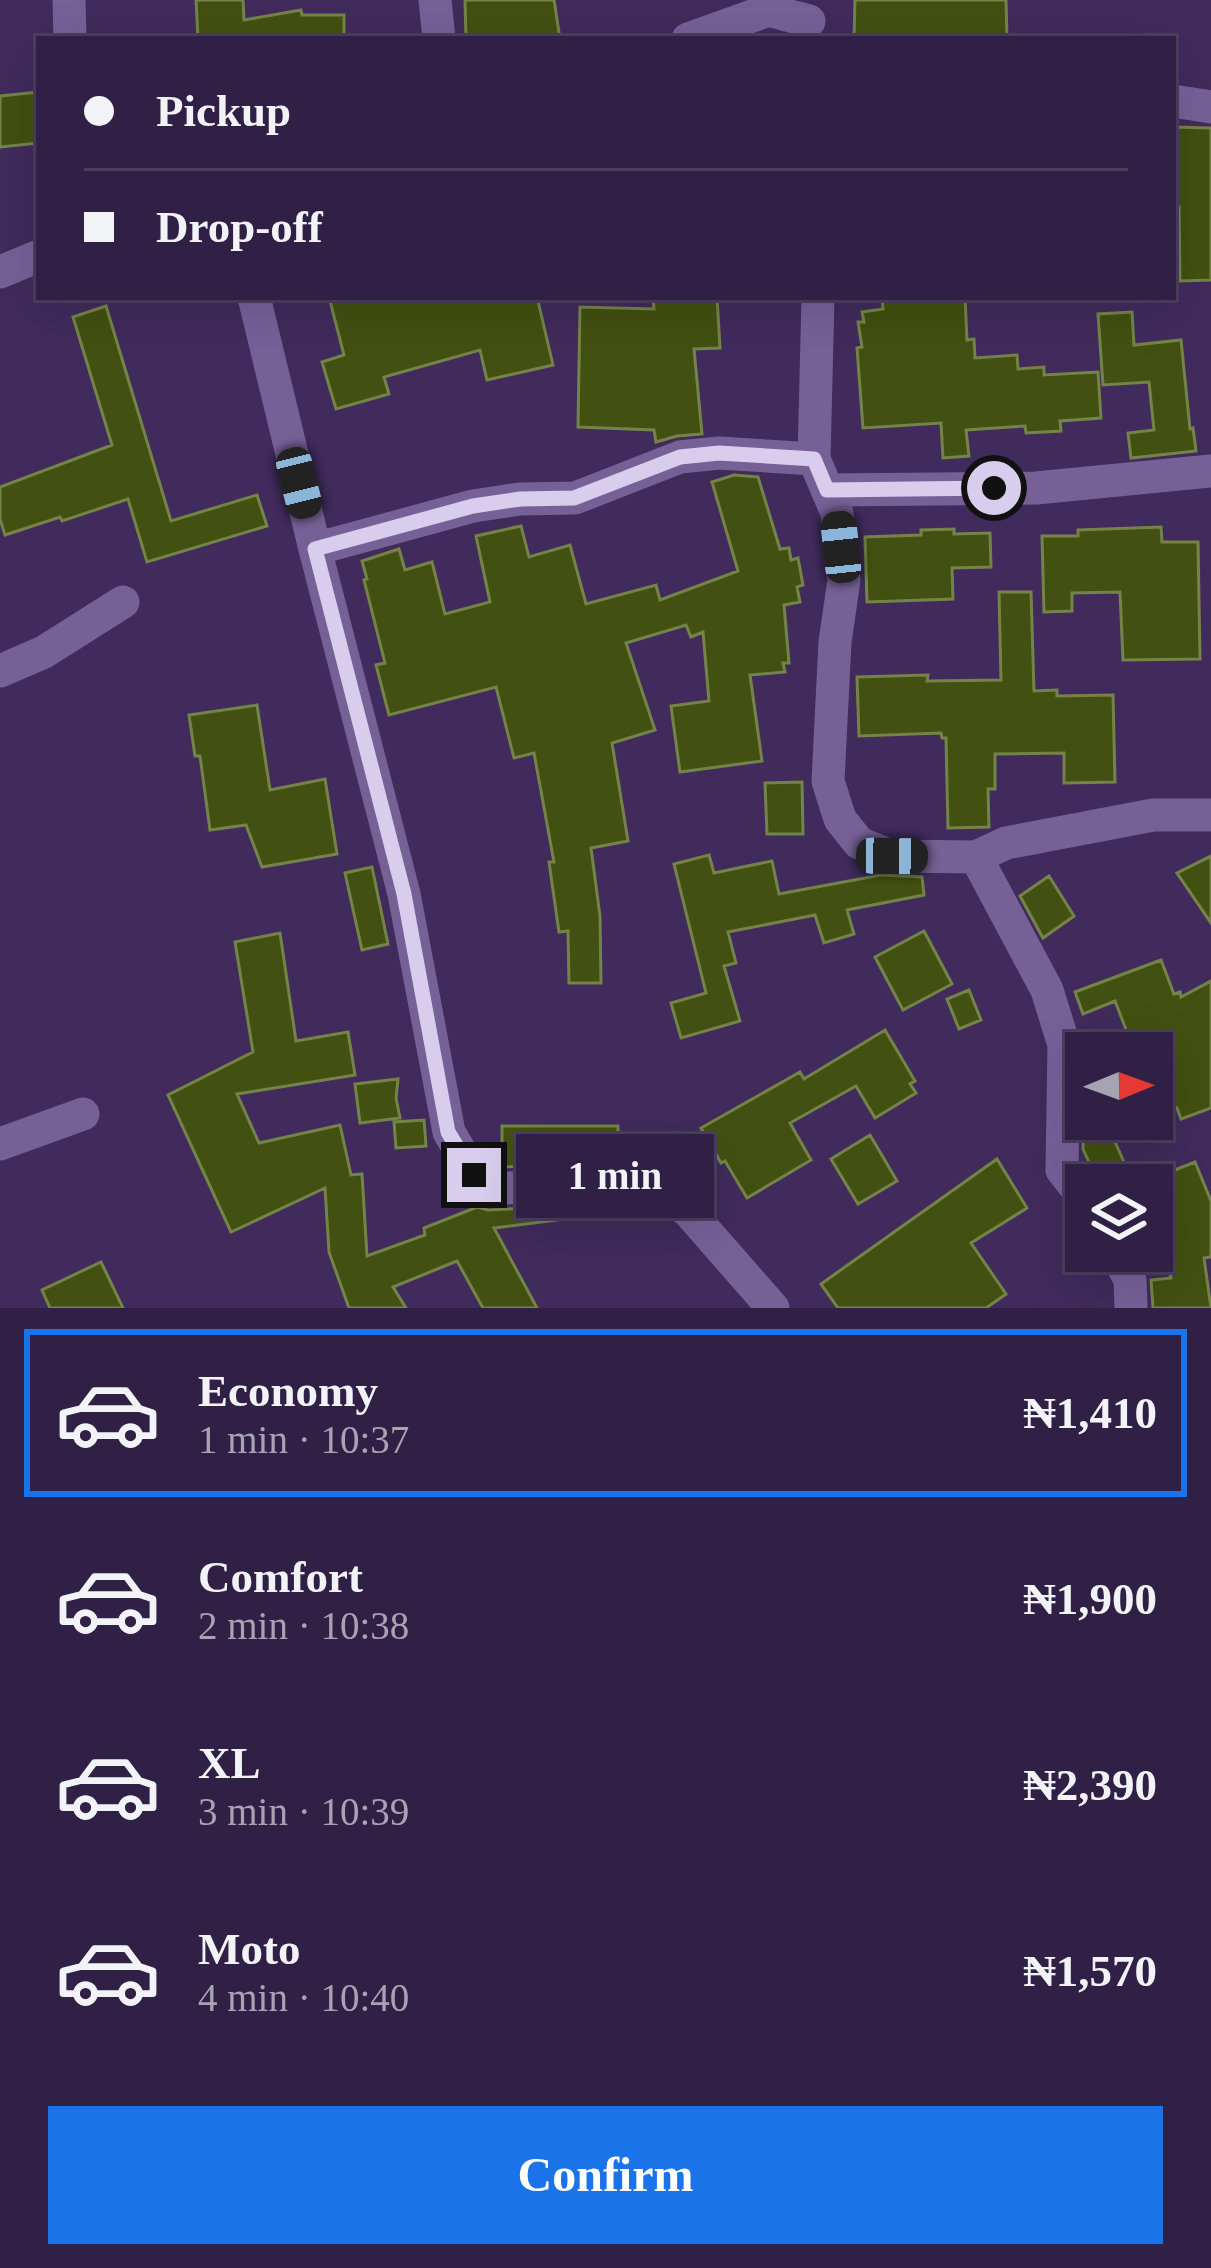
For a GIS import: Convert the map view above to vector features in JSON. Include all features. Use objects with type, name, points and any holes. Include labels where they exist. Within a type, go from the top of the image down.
[{"type":"street","points":[[70,0],[70,36]]},
{"type":"street","points":[[435,0],[439,36]]},
{"type":"street","points":[[696,36],[774,5],[811,20]]},
{"type":"street","points":[[1176,101],[1211,107]]},
{"type":"street","points":[[0,272],[36,257]]},
{"type":"street","points":[[255,300],[404,894],[448,1132],[487,1189],[649,1182],[688,1211],[773,1308]]},
{"type":"street","points":[[818,300],[821,474],[837,513],[844,580],[828,782],[840,819],[859,843],[892,856],[976,857],[1006,843],[1153,815],[1211,815]]},
{"type":"street","points":[[315,549],[473,506],[574,498],[680,457],[719,453],[821,474],[1036,488],[1211,471]]},
{"type":"street","points":[[0,671],[44,652],[123,602]]},
{"type":"street","points":[[976,857],[1047,990],[1064,1045],[1065,1174]]},
{"type":"street","points":[[0,1144],[83,1114]]},
{"type":"street","points":[[1126,1272],[1131,1308]]},
{"type":"building","points":[[196,0],[243,0],[244,20],[301,10],[302,15],[344,15],[344,36],[198,36]]},
{"type":"building","points":[[465,0],[554,0],[560,36],[466,36]]},
{"type":"building","points":[[855,0],[1006,0],[1007,36],[854,36]]},
{"type":"building","points":[[36,92],[36,143],[0,147],[0,96]]},
{"type":"building","points":[[1176,127],[1211,128],[1211,280],[1180,281]]},
{"type":"building","points":[[330,300],[538,300],[553,365],[487,380],[480,350],[384,377],[389,394],[336,409],[322,362],[344,355]]},
{"type":"building","points":[[653,300],[717,300],[720,348],[694,349],[702,434],[656,442],[654,430],[578,427],[580,307],[654,309]]},
{"type":"building","points":[[882,300],[965,300],[967,340],[974,339],[975,358],[1017,355],[1018,369],[1044,367],[1044,375],[1098,372],[1101,418],[1060,421],[1061,431],[1026,433],[1025,426],[966,430],[969,456],[943,458],[941,423],[863,428],[858,322],[864,322],[862,312],[883,309]]},
{"type":"building","points":[[106,306],[171,521],[257,495],[267,526],[147,562],[128,499],[5,535],[0,487],[112,445],[73,317]]},
{"type":"building","points":[[1132,312],[1134,345],[1181,340],[1196,451],[1131,458],[1128,433],[1154,430],[1149,382],[1103,385],[1098,314]]},
{"type":"building","points":[[734,475],[758,477],[780,549],[789,548],[791,560],[798,558],[803,585],[797,587],[800,602],[784,605],[789,663],[783,663],[785,672],[750,675],[762,761],[680,772],[671,706],[709,701],[703,632],[691,637],[686,625],[626,643],[655,730],[612,743],[628,841],[591,848],[600,916],[601,983],[569,983],[568,931],[559,932],[549,862],[554,862],[534,753],[514,758],[496,687],[389,715],[376,665],[385,663],[362,561],[399,549],[405,570],[432,562],[445,614],[490,602],[476,536],[521,526],[529,557],[570,545],[586,604],[656,585],[660,600],[738,571],[712,482]]},
{"type":"building","points":[[1161,527],[1162,542],[1198,542],[1200,659],[1123,660],[1120,592],[1072,593],[1072,611],[1044,612],[1042,536]]},
{"type":"building","points":[[954,529],[954,534],[990,533],[991,567],[952,568],[953,599],[867,602],[865,537]]},
{"type":"building","points":[[999,592],[1031,592],[1034,691],[1057,690],[1057,696],[1113,695],[1115,782],[1064,783],[1064,753],[995,754],[995,789],[988,789],[989,827],[948,828],[946,738],[941,733],[859,736],[857,677],[1001,680]]},
{"type":"building","points":[[257,705],[270,790],[325,779],[337,854],[262,867],[246,825],[210,830],[189,715]]},
{"type":"building","points":[[802,782],[803,834],[767,834],[765,783]]},
{"type":"building","points":[[709,855],[714,873],[772,861],[779,894],[881,875],[922,877],[924,895],[847,910],[854,934],[824,943],[815,915],[728,932],[736,963],[724,966],[740,1021],[681,1038],[671,1003],[706,993],[674,864]]},
{"type":"building","points":[[1211,856],[1211,923],[1177,873]]},
{"type":"building","points":[[372,867],[388,944],[362,950],[345,873]]},
{"type":"building","points":[[1049,876],[1074,916],[1043,938],[1020,896]]},
{"type":"building","points":[[924,931],[952,984],[903,1010],[875,957]]},
{"type":"building","points":[[280,933],[296,1041],[348,1032],[355,1075],[237,1094],[259,1143],[340,1125],[351,1175],[362,1174],[367,1256],[425,1235],[424,1228],[477,1207],[572,1206],[573,1218],[494,1228],[537,1308],[483,1308],[457,1261],[393,1287],[406,1308],[349,1308],[329,1252],[325,1188],[231,1232],[168,1095],[253,1052],[235,942]]},
{"type":"building","points":[[1161,960],[1174,994],[1180,992],[1181,997],[1211,981],[1211,1108],[1181,1119],[1177,1108],[1173,1110],[1173,1032],[1127,1032],[1115,1001],[1083,1014],[1075,992]]},
{"type":"building","points":[[969,990],[981,1020],[959,1029],[947,999]]},
{"type":"building","points":[[885,1030],[915,1081],[910,1084],[916,1093],[875,1118],[856,1086],[790,1123],[811,1160],[747,1198],[701,1128],[800,1072],[804,1079]]},
{"type":"building","points":[[398,1079],[400,1118],[360,1123],[355,1084]]},
{"type":"building","points":[[424,1120],[426,1146],[396,1148],[394,1122]]},
{"type":"building","points":[[502,1126],[618,1126],[618,1162],[502,1167]]},
{"type":"building","points":[[870,1135],[897,1181],[858,1204],[831,1159]]},
{"type":"building","points":[[1083,1140],[1114,1140],[1125,1164],[1090,1164]]},
{"type":"building","points":[[997,1159],[1027,1208],[971,1243],[1006,1294],[986,1308],[838,1308],[821,1284]]},
{"type":"building","points":[[1195,1162],[1211,1201],[1211,1257],[1204,1258],[1211,1308],[1153,1308],[1151,1280],[1171,1278],[1173,1272],[1173,1171]]},
{"type":"building","points":[[101,1262],[123,1308],[50,1308],[42,1290]]},
{"type":"route","points":[[474,1175],[448,1132],[404,894],[315,549],[473,506],[574,498],[680,457],[719,453],[814,459],[827,490],[994,488]]}]
